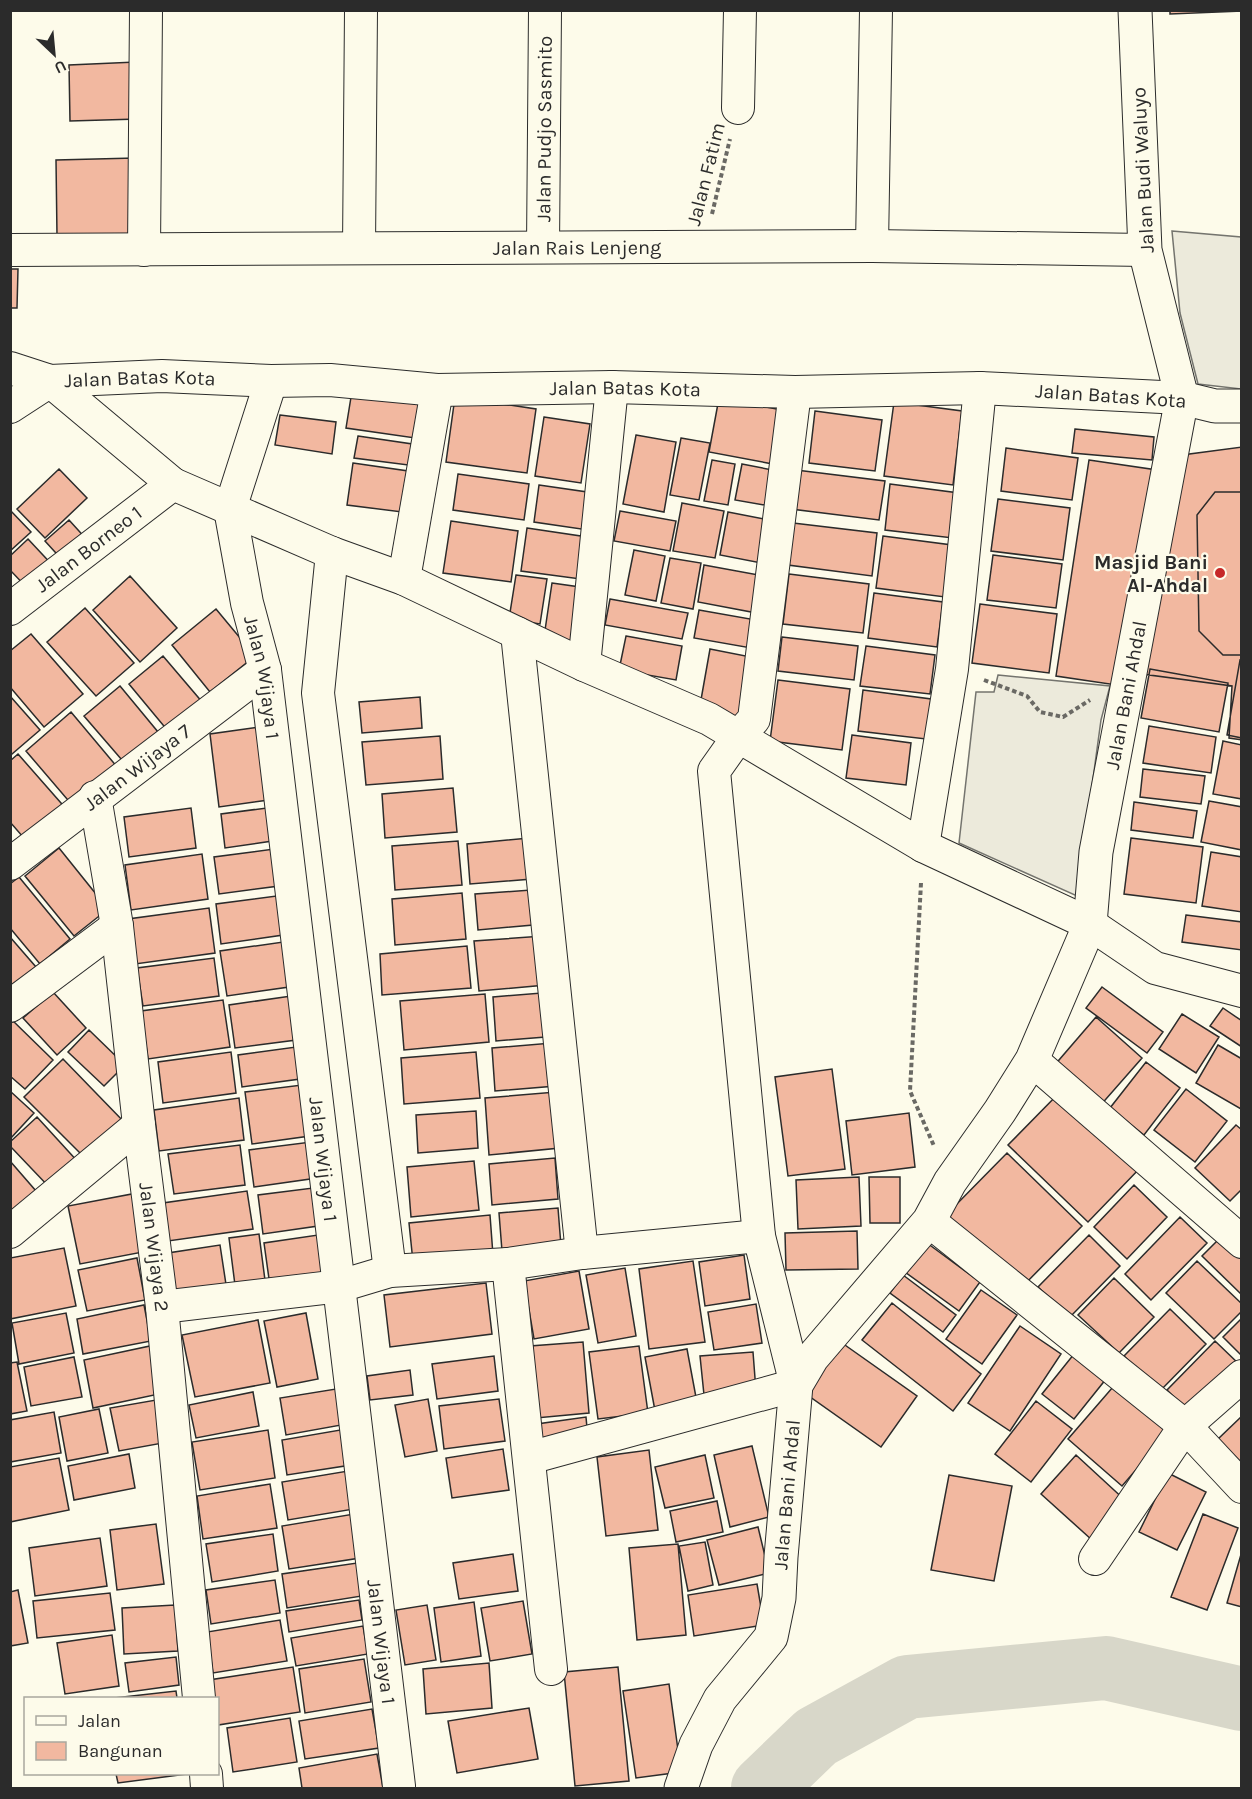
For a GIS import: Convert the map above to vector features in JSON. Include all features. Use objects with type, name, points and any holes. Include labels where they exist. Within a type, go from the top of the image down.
[{"type":"street","points":[[144,250],[146,10]]},
{"type":"street","points":[[359,248],[361,10]]},
{"type":"street","name":"Jalan Pudjo Sasmito","points":[[543,247],[545,10]]},
{"type":"street","points":[[738,108],[740,10]]},
{"type":"street","points":[[872,246],[876,10]]},
{"type":"street","name":"Jalan Budi Waluyo","points":[[1135,10],[1145,250],[1182,398]]},
{"type":"street","name":"Jalan Rais Lenjeng","points":[[10,250],[704,246],[1145,250]]},
{"type":"street","name":"Jalan Batas Kota","points":[[10,368],[50,381],[162,376],[271,381],[330,380],[438,390],[612,387],[795,392],[980,387],[1182,398],[1215,406],[1242,406]]},
{"type":"street","points":[[10,407],[50,381],[170,486],[232,521],[404,579],[584,665],[709,719],[923,846],[1090,924],[1155,968],[1242,991]]},
{"type":"street","points":[[232,521],[271,381]]},
{"type":"street","points":[[584,665],[612,387]]},
{"type":"street","points":[[923,846],[952,669],[980,387]]},
{"type":"street","points":[[404,579],[438,390]]},
{"type":"street","points":[[529,1458],[796,1384],[759,1236],[714,771],[754,719],[795,392]]},
{"type":"street","name":"Jalan Bani Ahdal","points":[[681,1788],[696,1745],[720,1699],[771,1636],[780,1598],[781,1557],[796,1384],[812,1358],[929,1221],[950,1182],[1000,1111],[1032,1060],[1090,924],[1096,852],[1182,398]]},
{"type":"street","name":"Jalan Borneo 1","points":[[10,609],[170,486]]},
{"type":"street","name":"Jalan Wijaya 1","points":[[232,521],[247,603],[265,670],[399,1786]]},
{"type":"street","points":[[332,553],[318,693],[390,1271]]},
{"type":"street","points":[[517,633],[582,1253]]},
{"type":"street","name":"Jalan Wijaya 7","points":[[10,864],[95,797],[265,670]]},
{"type":"street","name":"Jalan Wijaya 2","points":[[95,797],[117,926],[162,1307],[199,1697]]},
{"type":"street","points":[[10,1006],[117,926]]},
{"type":"street","points":[[1032,1060],[1242,1242]]},
{"type":"street","points":[[10,1232],[139,1125]]},
{"type":"street","points":[[929,1221],[1185,1426],[1242,1486]]},
{"type":"street","points":[[162,1307],[340,1286],[390,1271],[508,1264],[582,1253],[759,1236]]},
{"type":"street","points":[[508,1264],[551,1669]]},
{"type":"street","points":[[1095,1559],[1185,1426],[1242,1376]]},
{"type":"path","name":"Jalan Fatim","points":[[704,246],[738,108]]},
{"type":"path","points":[[1011,690],[1028,696],[1040,712],[1063,717],[1084,701],[1126,689]]},
{"type":"path","points":[[923,846],[910,1090],[950,1182]]},
{"type":"shaded area","points":[[1172,231],[1241,237],[1241,389],[1198,384],[1180,313]]},
{"type":"shaded area","points":[[998,675],[1110,686],[1101,720],[1077,896],[959,843],[976,692],[994,692]]},
{"type":"building","points":[[1170,10],[1242,10],[1242,11],[1170,14]]},
{"type":"building","points":[[136,62],[138,119],[70,121],[69,65]]},
{"type":"building","points":[[135,158],[137,234],[57,236],[56,160]]},
{"type":"building","points":[[10,269],[18,269],[17,308],[10,308]]},
{"type":"building","points":[[352,391],[428,401],[422,439],[346,428]]},
{"type":"building","points":[[455,397],[536,409],[527,473],[446,462]]},
{"type":"building","points":[[719,398],[782,410],[773,464],[709,452]]},
{"type":"building","points":[[894,402],[962,411],[953,485],[884,476]]},
{"type":"building","points":[[815,411],[882,420],[875,471],[809,463]]},
{"type":"building","points":[[280,415],[336,422],[332,454],[275,445]]},
{"type":"building","points":[[544,417],[590,424],[581,483],[535,476]]},
{"type":"building","points":[[1075,429],[1154,437],[1152,460],[1072,453]]},
{"type":"building","points":[[636,435],[676,442],[664,512],[623,504]]},
{"type":"building","points":[[358,436],[419,445],[416,466],[354,458]]},
{"type":"building","points":[[681,438],[710,443],[699,500],[670,495]]},
{"type":"building","points":[[1242,447],[1242,740],[1229,738],[1232,686],[1142,674],[1182,455]]},
{"type":"building","points":[[1006,448],[1078,458],[1072,500],[1001,491]]},
{"type":"building","points":[[712,460],[735,464],[728,505],[704,501]]},
{"type":"building","points":[[1089,460],[1157,470],[1123,686],[1056,676]]},
{"type":"building","points":[[353,463],[415,472],[410,513],[347,505]]},
{"type":"building","points":[[742,464],[783,472],[776,507],[735,500]]},
{"type":"building","points":[[59,469],[87,498],[45,538],[17,509]]},
{"type":"building","points":[[796,470],[885,481],[879,520],[791,509]]},
{"type":"building","points":[[458,474],[529,484],[524,520],[453,510]]},
{"type":"building","points":[[890,484],[959,493],[953,538],[885,530]]},
{"type":"building","points":[[539,485],[594,493],[588,530],[534,522]]},
{"type":"building","name":"Masjid Bani Al-Ahdal","points":[[1215,492],[1242,492],[1242,655],[1223,655],[1199,631],[1197,515]]},
{"type":"building","points":[[998,499],[1070,508],[1063,560],[991,551]]},
{"type":"building","points":[[682,503],[724,511],[715,558],[673,551]]},
{"type":"building","points":[[10,510],[31,532],[10,551]]},
{"type":"building","points":[[620,511],[676,521],[670,551],[614,541]]},
{"type":"building","points":[[728,512],[775,521],[767,564],[720,555]]},
{"type":"building","points":[[69,520],[88,541],[65,563],[45,541]]},
{"type":"building","points":[[451,521],[518,531],[511,582],[443,573]]},
{"type":"building","points":[[793,523],[877,533],[872,576],[788,565]]},
{"type":"building","points":[[527,528],[594,538],[588,580],[521,571]]},
{"type":"building","points":[[883,536],[952,545],[945,597],[876,588]]},
{"type":"building","points":[[28,539],[56,569],[31,592],[10,570],[10,556]]},
{"type":"building","points":[[634,550],[665,556],[656,601],[625,595]]},
{"type":"building","points":[[993,555],[1062,564],[1056,608],[987,600]]},
{"type":"building","points":[[670,558],[701,563],[693,609],[661,603]]},
{"type":"building","points":[[704,565],[769,577],[762,614],[698,602]]},
{"type":"building","points":[[789,574],[869,584],[863,633],[783,624]]},
{"type":"building","points":[[516,575],[547,579],[540,624],[509,619]]},
{"type":"building","points":[[130,576],[177,628],[140,662],[93,610]]},
{"type":"building","points":[[552,583],[587,588],[580,642],[544,637]]},
{"type":"building","points":[[874,593],[943,602],[937,647],[868,638]]},
{"type":"building","points":[[610,599],[688,613],[682,639],[605,625]]},
{"type":"building","points":[[980,604],[1057,614],[1049,673],[972,663]]},
{"type":"building","points":[[85,608],[134,663],[96,696],[47,642]]},
{"type":"building","points":[[216,609],[255,656],[210,692],[172,645]]},
{"type":"building","points":[[699,610],[756,620],[751,648],[694,638]]},
{"type":"building","points":[[31,634],[83,694],[44,727],[10,687],[10,651]]},
{"type":"building","points":[[626,636],[682,646],[676,680],[619,670]]},
{"type":"building","points":[[782,637],[858,646],[854,680],[778,671]]},
{"type":"building","points":[[866,646],[935,655],[930,694],[860,686]]},
{"type":"building","points":[[710,649],[756,658],[744,720],[699,711]]},
{"type":"building","points":[[163,656],[203,703],[168,731],[129,684]]},
{"type":"building","points":[[1240,660],[1242,661],[1242,738],[1227,735]]},
{"type":"building","points":[[1150,669],[1228,683],[1219,732],[1141,718]]},
{"type":"building","points":[[778,680],[850,689],[842,750],[770,741]]},
{"type":"building","points":[[120,686],[163,738],[128,767],[84,716]]},
{"type":"building","points":[[863,690],[931,699],[926,739],[858,731]]},
{"type":"building","points":[[10,696],[40,730],[12,754],[10,752]]},
{"type":"building","points":[[420,697],[422,728],[362,733],[359,702]]},
{"type":"building","points":[[71,712],[118,768],[73,806],[26,751]]},
{"type":"building","points":[[266,726],[276,799],[219,807],[210,734]]},
{"type":"building","points":[[1149,726],[1216,737],[1211,773],[1143,763]]},
{"type":"building","points":[[852,735],[911,743],[906,785],[846,778]]},
{"type":"building","points":[[440,736],[443,779],[366,785],[362,742]]},
{"type":"building","points":[[1223,741],[1242,745],[1242,799],[1213,794]]},
{"type":"building","points":[[18,754],[68,811],[30,845],[10,822],[10,761]]},
{"type":"building","points":[[1143,769],[1205,776],[1201,804],[1140,797]]},
{"type":"building","points":[[453,788],[457,832],[385,838],[382,794]]},
{"type":"building","points":[[1209,801],[1242,807],[1242,850],[1201,842]]},
{"type":"building","points":[[1134,802],[1197,811],[1193,838],[1131,830]]},
{"type":"building","points":[[274,807],[279,840],[225,848],[221,814]]},
{"type":"building","points":[[191,808],[196,848],[129,857],[124,817]]},
{"type":"building","points":[[529,838],[532,879],[470,884],[467,844]]},
{"type":"building","points":[[1131,838],[1203,847],[1196,903],[1124,894]]},
{"type":"building","points":[[458,841],[462,885],[395,890],[392,846]]},
{"type":"building","points":[[59,848],[108,909],[74,936],[25,876]]},
{"type":"building","points":[[274,849],[279,886],[219,894],[214,857]]},
{"type":"building","points":[[1211,852],[1242,857],[1242,912],[1202,906]]},
{"type":"building","points":[[202,854],[208,899],[131,910],[125,865]]},
{"type":"building","points":[[19,877],[70,939],[40,964],[10,928],[10,884]]},
{"type":"building","points":[[531,890],[533,925],[478,930],[475,894]]},
{"type":"building","points":[[462,893],[466,939],[395,945],[392,899]]},
{"type":"building","points":[[284,895],[290,934],[221,944],[216,904]]},
{"type":"building","points":[[209,908],[215,953],[135,964],[128,919]]},
{"type":"building","points":[[1186,915],[1242,922],[1242,950],[1182,942]]},
{"type":"building","points":[[543,936],[546,985],[479,991],[474,941]]},
{"type":"building","points":[[10,937],[36,967],[10,988]]},
{"type":"building","points":[[290,941],[296,986],[227,996],[220,951]]},
{"type":"building","points":[[467,946],[471,988],[382,995],[380,954]]},
{"type":"building","points":[[214,958],[219,996],[143,1006],[137,968]]},
{"type":"building","points":[[1102,987],[1163,1032],[1147,1053],[1086,1008]]},
{"type":"building","points":[[53,992],[86,1028],[57,1055],[23,1018]]},
{"type":"building","points":[[554,992],[558,1036],[496,1041],[493,997]]},
{"type":"building","points":[[485,994],[489,1042],[404,1050],[400,1001]]},
{"type":"building","points":[[298,995],[304,1039],[235,1048],[229,1005]]},
{"type":"building","points":[[223,1000],[230,1047],[148,1059],[141,1011]]},
{"type":"building","points":[[1223,1008],[1242,1021],[1242,1047],[1210,1026]]},
{"type":"building","points":[[1182,1014],[1219,1037],[1196,1073],[1159,1049]]},
{"type":"building","points":[[1096,1017],[1142,1058],[1099,1107],[1053,1067]]},
{"type":"building","points":[[10,1018],[53,1060],[25,1089],[10,1076]]},
{"type":"building","points":[[89,1030],[125,1065],[104,1086],[68,1052]]},
{"type":"building","points":[[552,1043],[556,1086],[495,1091],[492,1048]]},
{"type":"building","points":[[1218,1045],[1242,1059],[1241,1109],[1196,1083]]},
{"type":"building","points":[[296,1047],[300,1079],[242,1087],[238,1055]]},
{"type":"building","points":[[231,1052],[236,1093],[163,1103],[158,1062]]},
{"type":"building","points":[[476,1052],[480,1098],[404,1104],[401,1058]]},
{"type":"building","points":[[63,1059],[126,1124],[88,1161],[24,1097]]},
{"type":"building","points":[[1146,1062],[1180,1088],[1144,1135],[1110,1108]]},
{"type":"building","points":[[832,1069],[845,1169],[788,1176],[775,1077]]},
{"type":"building","points":[[310,1084],[317,1135],[252,1144],[245,1092]]},
{"type":"building","points":[[1186,1089],[1227,1121],[1195,1162],[1154,1130]]},
{"type":"building","points":[[1062,1090],[1141,1167],[1088,1222],[1008,1145]]},
{"type":"building","points":[[10,1091],[34,1113],[10,1139]]},
{"type":"building","points":[[556,1092],[560,1148],[489,1155],[485,1098]]},
{"type":"building","points":[[239,1098],[244,1140],[159,1151],[154,1110]]},
{"type":"building","points":[[476,1111],[478,1148],[418,1153],[416,1115]]},
{"type":"building","points":[[909,1113],[915,1167],[852,1175],[846,1121]]},
{"type":"building","points":[[37,1117],[79,1163],[51,1189],[10,1146],[10,1142]]},
{"type":"building","points":[[1236,1125],[1242,1130],[1242,1189],[1230,1201],[1195,1168]]},
{"type":"building","points":[[319,1141],[324,1177],[254,1187],[249,1150]]},
{"type":"building","points":[[240,1145],[245,1185],[174,1194],[168,1154]]},
{"type":"building","points":[[1007,1153],[1082,1226],[1021,1288],[946,1215]]},
{"type":"building","points":[[555,1158],[558,1199],[492,1205],[489,1164]]},
{"type":"building","points":[[10,1161],[36,1191],[10,1212]]},
{"type":"building","points":[[474,1161],[479,1210],[411,1217],[407,1167]]},
{"type":"building","points":[[859,1177],[861,1226],[798,1229],[796,1180]]},
{"type":"building","points":[[869,1177],[900,1177],[900,1223],[870,1223]]},
{"type":"building","points":[[1134,1185],[1167,1217],[1127,1259],[1094,1227]]},
{"type":"building","points":[[313,1188],[318,1226],[263,1234],[258,1195]]},
{"type":"building","points":[[247,1191],[253,1229],[168,1241],[163,1203]]},
{"type":"building","points":[[132,1194],[143,1252],[80,1264],[68,1206]]},
{"type":"building","points":[[558,1208],[561,1246],[502,1251],[499,1213]]},
{"type":"building","points":[[490,1215],[493,1255],[413,1262],[409,1223]]},
{"type":"building","points":[[1180,1217],[1207,1243],[1151,1300],[1125,1274]]},
{"type":"building","points":[[857,1231],[858,1269],[786,1270],[785,1233]]},
{"type":"building","points":[[259,1234],[266,1288],[236,1293],[229,1238]]},
{"type":"building","points":[[1224,1234],[1242,1251],[1242,1295],[1202,1256]]},
{"type":"building","points":[[318,1235],[323,1278],[270,1286],[264,1243]]},
{"type":"building","points":[[1089,1235],[1120,1266],[1070,1317],[1038,1287]]},
{"type":"building","points":[[927,1243],[980,1282],[959,1311],[905,1272]]},
{"type":"building","points":[[220,1245],[227,1291],[174,1299],[168,1253]]},
{"type":"building","points":[[64,1248],[76,1306],[10,1319],[10,1258]]},
{"type":"building","points":[[744,1255],[750,1299],[705,1306],[699,1262]]},
{"type":"building","points":[[137,1258],[145,1300],[87,1311],[78,1270]]},
{"type":"building","points":[[693,1261],[705,1342],[649,1349],[639,1269]]},
{"type":"building","points":[[1197,1261],[1242,1304],[1242,1311],[1214,1339],[1166,1293]]},
{"type":"building","points":[[625,1268],[636,1336],[598,1343],[586,1275]]},
{"type":"building","points":[[579,1271],[589,1329],[534,1339],[524,1281]]},
{"type":"building","points":[[903,1275],[956,1315],[943,1332],[890,1293]]},
{"type":"building","points":[[1114,1278],[1154,1317],[1119,1353],[1078,1315]]},
{"type":"building","points":[[486,1283],[492,1334],[390,1347],[384,1295]]},
{"type":"building","points":[[981,1290],[1017,1315],[982,1364],[946,1339]]},
{"type":"building","points":[[892,1303],[981,1374],[953,1411],[862,1340]]},
{"type":"building","points":[[756,1304],[762,1343],[714,1350],[708,1312]]},
{"type":"building","points":[[144,1305],[151,1341],[83,1354],[77,1319]]},
{"type":"building","points":[[1170,1309],[1206,1344],[1160,1391],[1124,1356]]},
{"type":"building","points":[[66,1313],[74,1353],[19,1364],[12,1323]]},
{"type":"building","points":[[306,1313],[318,1379],[277,1387],[264,1321]]},
{"type":"building","points":[[1242,1318],[1242,1356],[1223,1337]]},
{"type":"building","points":[[258,1320],[270,1383],[195,1397],[182,1335]]},
{"type":"building","points":[[1020,1326],[1061,1354],[1010,1431],[968,1403]]},
{"type":"building","points":[[835,1338],[917,1396],[881,1447],[799,1389]]},
{"type":"building","points":[[1215,1341],[1241,1366],[1193,1416],[1167,1390]]},
{"type":"building","points":[[583,1342],[589,1413],[536,1418],[530,1346]]},
{"type":"building","points":[[150,1346],[159,1394],[93,1408],[84,1360]]},
{"type":"building","points":[[639,1346],[648,1413],[598,1419],[589,1352]]},
{"type":"building","points":[[687,1349],[698,1408],[656,1416],[645,1357]]},
{"type":"building","points":[[753,1352],[756,1391],[704,1395],[700,1356]]},
{"type":"building","points":[[1074,1354],[1106,1379],[1074,1419],[1042,1394]]},
{"type":"building","points":[[494,1356],[498,1391],[437,1399],[432,1364]]},
{"type":"building","points":[[74,1357],[82,1397],[31,1406],[24,1367]]},
{"type":"building","points":[[17,1362],[27,1411],[10,1414],[10,1363]]},
{"type":"building","points":[[410,1370],[413,1395],[370,1400],[367,1376]]},
{"type":"building","points":[[1119,1380],[1173,1427],[1122,1486],[1068,1439]]},
{"type":"building","points":[[342,1388],[347,1424],[286,1435],[280,1398]]},
{"type":"building","points":[[253,1392],[259,1426],[196,1438],[189,1405]]},
{"type":"building","points":[[428,1399],[437,1451],[405,1457],[395,1405]]},
{"type":"building","points":[[499,1399],[505,1441],[444,1449],[439,1406]]},
{"type":"building","points":[[156,1400],[163,1443],[119,1451],[110,1408]]},
{"type":"building","points":[[1036,1401],[1072,1429],[1031,1482],[995,1454]]},
{"type":"building","points":[[99,1409],[108,1453],[67,1461],[59,1417]]},
{"type":"building","points":[[54,1412],[61,1453],[10,1462],[10,1420]]},
{"type":"building","points":[[1242,1416],[1242,1463],[1217,1440]]},
{"type":"building","points":[[586,1417],[588,1439],[540,1444],[537,1424]]},
{"type":"building","points":[[346,1429],[351,1465],[287,1475],[282,1440]]},
{"type":"building","points":[[268,1430],[275,1478],[200,1490],[192,1442]]},
{"type":"building","points":[[752,1446],[769,1517],[730,1527],[714,1455]]},
{"type":"building","points":[[503,1449],[509,1490],[452,1498],[446,1458]]},
{"type":"building","points":[[649,1450],[658,1530],[606,1536],[597,1457]]},
{"type":"building","points":[[129,1454],[135,1488],[74,1500],[68,1466]]},
{"type":"building","points":[[705,1455],[714,1498],[665,1508],[655,1467]]},
{"type":"building","points":[[1076,1455],[1127,1502],[1092,1540],[1041,1494]]},
{"type":"building","points":[[59,1458],[69,1510],[10,1522],[10,1467]]},
{"type":"building","points":[[348,1471],[354,1509],[288,1520],[282,1482]]},
{"type":"building","points":[[1168,1473],[1206,1492],[1177,1550],[1139,1532]]},
{"type":"building","points":[[949,1475],[1012,1486],[994,1581],[931,1570]]},
{"type":"building","points":[[270,1484],[277,1528],[203,1539],[197,1496]]},
{"type":"building","points":[[717,1501],[723,1532],[676,1542],[670,1511]]},
{"type":"building","points":[[354,1514],[360,1558],[289,1569],[282,1526]]},
{"type":"building","points":[[1203,1514],[1238,1528],[1207,1610],[1171,1597]]},
{"type":"building","points":[[156,1524],[164,1584],[117,1590],[110,1530]]},
{"type":"building","points":[[758,1527],[769,1573],[719,1585],[707,1540]]},
{"type":"building","points":[[273,1534],[278,1571],[212,1582],[206,1544]]},
{"type":"building","points":[[100,1538],[107,1586],[35,1596],[29,1548]]},
{"type":"building","points":[[705,1542],[713,1585],[688,1591],[679,1546]]},
{"type":"building","points":[[678,1544],[686,1635],[637,1640],[629,1548]]},
{"type":"building","points":[[1242,1551],[1242,1607],[1227,1603]]},
{"type":"building","points":[[513,1554],[518,1591],[459,1599],[453,1563]]},
{"type":"building","points":[[357,1563],[362,1596],[287,1608],[282,1574]]},
{"type":"building","points":[[275,1580],[280,1613],[211,1624],[206,1590]]},
{"type":"building","points":[[757,1584],[764,1625],[694,1636],[688,1595]]},
{"type":"building","points":[[18,1590],[28,1643],[10,1646],[10,1592]]},
{"type":"building","points":[[110,1593],[115,1630],[37,1638],[33,1601]]},
{"type":"building","points":[[359,1600],[362,1620],[289,1632],[286,1611]]},
{"type":"building","points":[[523,1601],[532,1654],[490,1661],[481,1608]]},
{"type":"building","points":[[474,1602],[481,1656],[441,1662],[434,1608]]},
{"type":"building","points":[[175,1605],[178,1651],[124,1654],[122,1608]]},
{"type":"building","points":[[427,1605],[436,1660],[405,1665],[396,1610]]},
{"type":"building","points":[[280,1620],[287,1661],[213,1673],[207,1632]]},
{"type":"building","points":[[363,1626],[368,1654],[296,1666],[291,1638]]},
{"type":"building","points":[[112,1635],[119,1686],[65,1694],[57,1643]]},
{"type":"building","points":[[176,1657],[179,1685],[129,1692],[125,1663]]},
{"type":"building","points":[[364,1659],[371,1702],[305,1713],[299,1669]]},
{"type":"building","points":[[489,1663],[492,1708],[426,1714],[423,1669]]},
{"type":"building","points":[[293,1667],[300,1712],[219,1725],[219,1697],[212,1697],[209,1680]]},
{"type":"building","points":[[618,1667],[629,1781],[575,1786],[564,1672]]},
{"type":"building","points":[[669,1684],[681,1772],[636,1778],[623,1691]]},
{"type":"building","points":[[176,1691],[177,1697],[123,1697]]},
{"type":"building","points":[[529,1708],[538,1759],[457,1773],[448,1721]]},
{"type":"building","points":[[372,1709],[379,1748],[305,1759],[299,1721]]},
{"type":"building","points":[[290,1718],[297,1762],[233,1772],[227,1728]]},
{"type":"building","points":[[377,1754],[383,1788],[302,1788],[299,1768]]},
{"type":"building","points":[[116,1775],[179,1775],[118,1783]]},
{"type":"waterway","points":[[763,1788],[816,1737],[907,1687],[1106,1668],[1242,1699]]},
{"type":"place","name":"Masjid Bani Al-Ahdal","points":[[1220,573]]}]
